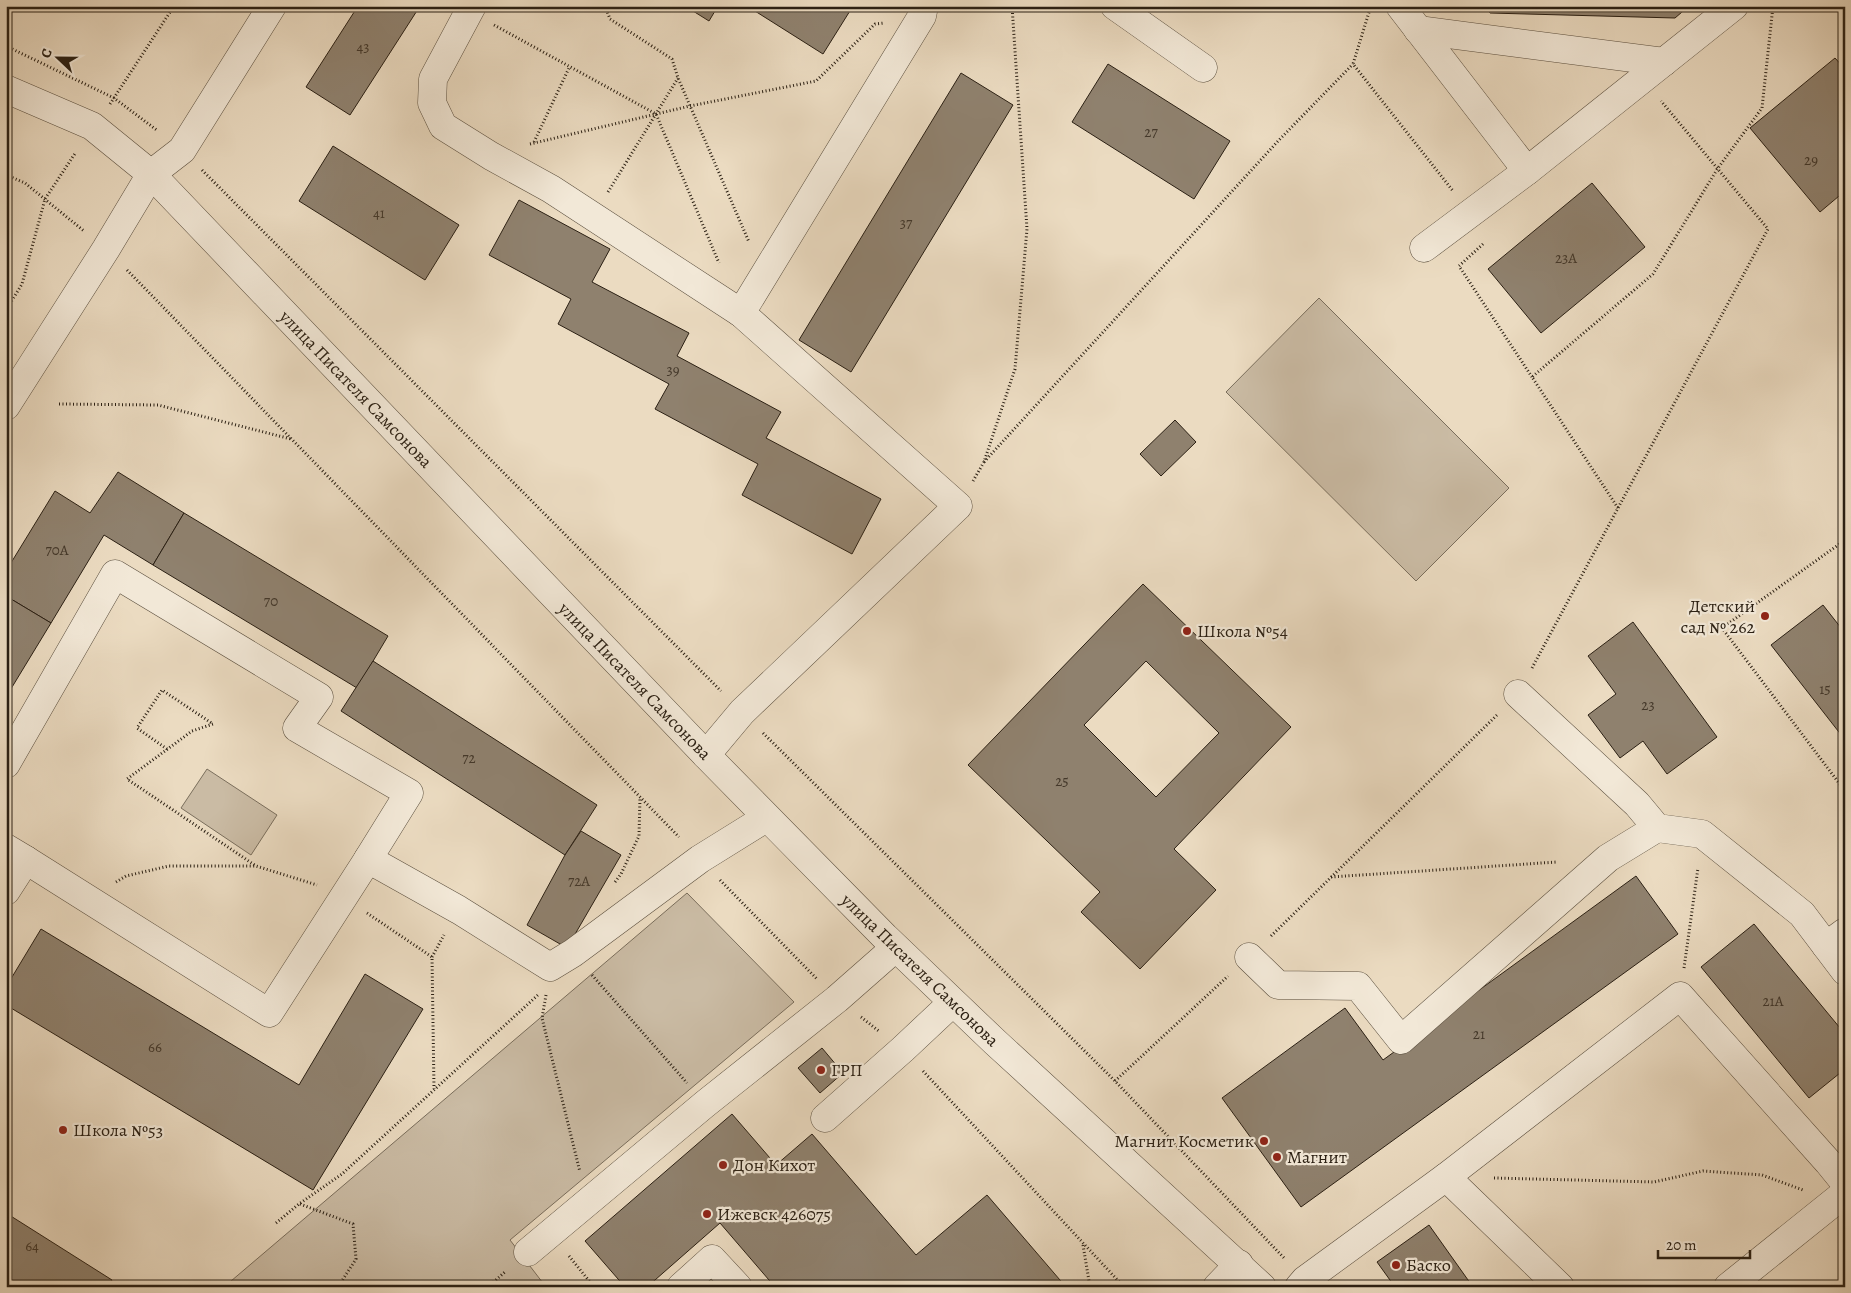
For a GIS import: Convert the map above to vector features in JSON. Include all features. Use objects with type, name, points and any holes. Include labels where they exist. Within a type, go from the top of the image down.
[{"type":"street","points":[[6,406],[106,249],[151,174],[182,150],[272,6]]},
{"type":"street","points":[[1115,6],[1203,68]]},
{"type":"street","points":[[1400,6],[1527,171]]},
{"type":"street","points":[[1424,248],[1527,171],[1734,6]]},
{"type":"street","points":[[471,9],[434,80],[432,104],[443,126],[491,156],[551,189],[741,313],[958,506],[742,712],[706,756]]},
{"type":"street","points":[[741,313],[928,10]]},
{"type":"street","points":[[1418,30],[1664,62]]},
{"type":"street","name":"улица Писателя Самсонова","points":[[6,89],[92,126],[151,174],[706,756],[895,948],[952,1003],[1262,1287]]},
{"type":"street","points":[[6,764],[115,574],[319,696],[297,728],[409,793],[269,1013],[16,854],[6,891]]},
{"type":"street","points":[[1518,694],[1637,804],[1657,828]]},
{"type":"street","points":[[368,859],[459,910],[549,977],[574,953],[700,859],[766,818]]},
{"type":"street","points":[[1249,957],[1278,985],[1358,986],[1401,1040],[1608,858],[1657,828],[1702,834],[1835,939],[1845,971]]},
{"type":"street","points":[[528,1252],[705,1104],[837,999],[895,948]]},
{"type":"street","points":[[1300,1287],[1305,1280],[1446,1177],[1680,996],[1828,1162],[1841,1193],[1728,1287]]},
{"type":"street","points":[[825,1118],[952,1003]]},
{"type":"street","points":[[1446,1177],[1560,1287]]},
{"type":"street","points":[[681,1287],[712,1258],[738,1287]]},
{"type":"street","points":[[1217,1287],[1239,1264]]},
{"type":"path","points":[[605,6],[610,19],[672,59],[678,78],[763,275]]},
{"type":"path","points":[[984,462],[1015,369],[1027,229],[1012,6]]},
{"type":"path","points":[[958,506],[984,462],[1279,140],[1353,64],[1371,6]]},
{"type":"path","points":[[1532,377],[1653,274],[1718,168],[1762,108],[1773,6]]},
{"type":"path","points":[[471,9],[569,68],[656,114],[722,268]]},
{"type":"path","points":[[491,156],[534,142],[690,106],[816,81],[875,24],[928,10]]},
{"type":"path","points":[[1353,64],[1471,213],[1492,236],[1459,266],[1618,508]]},
{"type":"path","points":[[520,172],[569,68]]},
{"type":"path","points":[[593,217],[678,78]]},
{"type":"path","points":[[1115,1081],[1249,957],[1518,694],[1768,228],[1642,79]]},
{"type":"path","points":[[6,175],[25,183],[106,249],[837,999],[903,1049],[1124,1287]]},
{"type":"path","points":[[59,404],[158,405],[292,439]]},
{"type":"path","points":[[1845,540],[1722,628],[1845,790]]},
{"type":"path","points":[[167,750],[137,728],[162,690],[213,724],[192,731],[167,750],[127,779],[256,866],[345,896],[432,956],[434,1090]]},
{"type":"path","points":[[612,888],[621,874],[639,836],[640,797]]},
{"type":"path","points":[[1680,996],[1702,834]]},
{"type":"path","points":[[1330,877],[1558,862]]},
{"type":"path","points":[[89,900],[126,876],[169,866],[256,866]]},
{"type":"path","points":[[574,953],[705,1104]]},
{"type":"path","points":[[276,1222],[342,1174],[434,1090],[549,977]]},
{"type":"path","points":[[549,977],[542,1018],[588,1203]]},
{"type":"path","points":[[1446,1177],[1654,1182],[1703,1171],[1762,1174],[1841,1193]]},
{"type":"path","points":[[299,1204],[353,1224],[356,1258],[338,1287]]},
{"type":"path","points":[[550,1233],[594,1287]]},
{"type":"path","points":[[1083,1245],[1090,1287]]},
{"type":"shaded area","points":[[1319,298],[1509,488],[1416,581],[1226,392]]},
{"type":"shaded area","points":[[207,769],[277,815],[251,855],[181,808]]},
{"type":"shaded area","points":[[687,893],[794,1002],[510,1240],[546,1287],[224,1287]]},
{"type":"building","points":[[358,6],[420,6],[350,115],[306,87]]},
{"type":"building","points":[[685,6],[718,6],[709,21]]},
{"type":"building","points":[[747,6],[853,6],[823,54]]},
{"type":"building","points":[[1484,6],[1689,6],[1675,18],[1490,13]]},
{"type":"building","points":[[1835,58],[1845,69],[1845,191],[1820,212],[1750,128]]},
{"type":"building","points":[[1108,64],[1230,141],[1194,199],[1072,122]]},
{"type":"building","points":[[961,73],[1013,105],[851,372],[799,340]]},
{"type":"building","points":[[333,146],[459,225],[425,280],[299,201]]},
{"type":"building","points":[[1592,183],[1645,247],[1541,333],[1488,269]]},
{"type":"building","points":[[519,200],[610,249],[592,282],[689,333],[677,356],[781,412],[766,438],[881,499],[852,554],[742,495],[758,464],[655,409],[669,384],[558,324],[571,299],[489,255]]},
{"type":"building","points":[[1175,420],[1196,442],[1161,476],[1140,454]]},
{"type":"building","points":[[118,472],[184,513],[153,565],[104,535],[51,623],[6,596],[6,571],[55,491],[90,513]]},
{"type":"building","points":[[184,513],[388,636],[357,688],[153,565]]},
{"type":"building","points":[[1143,584],[1291,727],[1174,849],[1216,890],[1140,969],[1081,912],[1100,892],[968,765]],"holes":[[[1146,661],[1219,733],[1156,797],[1084,725]]]},
{"type":"building","points":[[6,596],[51,623],[6,697]]},
{"type":"building","points":[[1823,605],[1845,633],[1845,734],[1842,736],[1771,645]]},
{"type":"building","points":[[1633,622],[1717,737],[1667,774],[1643,741],[1620,758],[1588,715],[1616,694],[1588,656]]},
{"type":"building","points":[[373,661],[597,805],[565,855],[341,711]]},
{"type":"building","points":[[581,831],[621,855],[567,948],[527,925],[565,855]]},
{"type":"building","points":[[1636,876],[1678,934],[1301,1207],[1222,1098],[1345,1008],[1383,1060]]},
{"type":"building","points":[[1754,924],[1845,1034],[1845,1069],[1809,1098],[1701,967]]},
{"type":"building","points":[[41,929],[299,1085],[365,974],[423,1009],[313,1190],[6,1005],[6,987]]},
{"type":"building","name":"ГРП","points":[[822,1048],[843,1073],[820,1093],[798,1068]]},
{"type":"building","points":[[732,1114],[776,1165],[812,1134],[916,1255],[987,1195],[1066,1287],[775,1287],[720,1223],[647,1287],[625,1287],[585,1241]]},
{"type":"building","points":[[6,1213],[112,1280],[108,1287],[19,1287],[6,1278]]},
{"type":"building","points":[[1429,1225],[1473,1287],[1395,1287],[1377,1262]]},
{"type":"place","name":"Детский сад № 262","points":[[1765,616]]},
{"type":"place","name":"Школа №54","points":[[1187,631]]},
{"type":"place","name":"ГРП","points":[[821,1070]]},
{"type":"place","name":"Школа №53","points":[[63,1130]]},
{"type":"place","name":"Магнит Косметик","points":[[1264,1141]]},
{"type":"place","name":"Магнит","points":[[1277,1157]]},
{"type":"place","name":"Дон Кихот","points":[[723,1165]]},
{"type":"place","name":"Ижевск 426075","points":[[707,1214]]},
{"type":"place","name":"Баско","points":[[1396,1265]]}]
